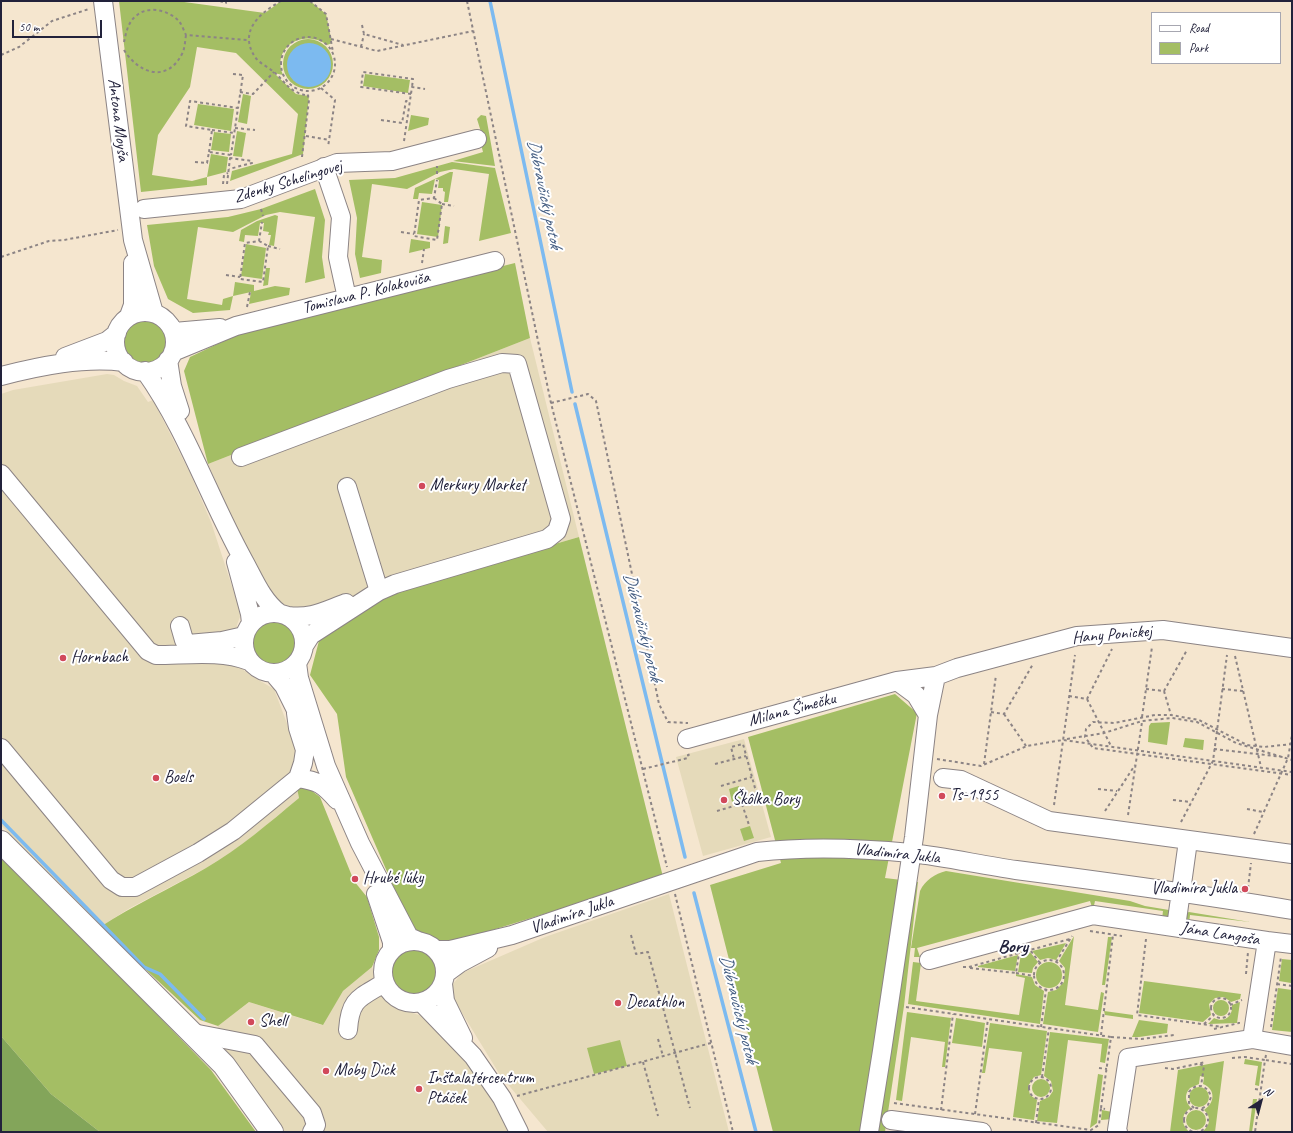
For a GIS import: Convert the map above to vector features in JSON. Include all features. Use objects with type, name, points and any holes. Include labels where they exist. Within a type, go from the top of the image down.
[{"type":"main road","points":[[1,842],[224,1065],[272,1132]]},
{"type":"street","name":"Antona Moyša","points":[[99,4],[127,234],[133,305],[129,316]]},
{"type":"street","name":"Zdenky Schelingovej","points":[[144,210],[241,199],[337,163],[392,162],[477,139]]},
{"type":"street","points":[[324,167],[341,217],[338,257],[346,298]]},
{"type":"street","name":"Antona Moyša","points":[[127,234],[154,313]]},
{"type":"street","name":"Tomislava P. Kolakoviča","points":[[174,332],[236,326],[495,261]]},
{"type":"street","points":[[124,362],[116,346],[117,333],[121,324],[129,316],[142,312],[154,313],[166,321],[174,332],[175,343],[171,356],[172,386],[194,455]]},
{"type":"street","name":"Tomislava P. Kolakoviča","points":[[171,356],[236,326]]},
{"type":"street","points":[[40,367],[107,342],[117,333]]},
{"type":"street","points":[[1,376],[40,367],[100,360],[124,362],[136,370],[145,371],[158,369],[171,356]]},
{"type":"street","points":[[180,626],[184,640],[188,644],[222,641],[247,630],[264,614],[302,618],[315,615],[376,593],[395,584],[547,539],[557,531],[561,519],[517,364],[502,363],[448,379],[241,457]]},
{"type":"street","points":[[145,371],[160,392],[194,455],[226,528],[268,605],[284,615],[301,629],[304,646]]},
{"type":"street","points":[[1,474],[148,651],[156,655],[224,654],[236,656],[249,661],[260,670],[273,673],[286,671],[297,663]]},
{"type":"street","points":[[347,487],[376,593]]},
{"type":"street","points":[[226,528],[250,614],[244,648],[249,661]]},
{"type":"street","points":[[323,758],[299,678],[297,663],[310,635],[376,593]]},
{"type":"street","name":"Hany Ponickej","points":[[936,676],[957,668],[1077,636],[1163,630],[1292,648]]},
{"type":"street","points":[[273,673],[284,686],[296,713],[323,758],[360,843],[409,937],[428,944],[436,950],[443,961],[445,1001],[473,1056]]},
{"type":"street","points":[[869,1132],[911,853],[928,715],[936,676]]},
{"type":"street","name":"Milana Šimečku","points":[[688,731],[897,682],[936,676]]},
{"type":"street","points":[[897,682],[916,696],[928,715]]},
{"type":"street","points":[[1,748],[111,880],[122,887],[135,887],[198,853],[233,831],[298,778],[303,763],[305,750],[298,728],[296,713]]},
{"type":"street","points":[[298,778],[314,780],[325,786],[347,812]]},
{"type":"street","points":[[943,778],[961,780],[1049,821],[1292,854]]},
{"type":"street","points":[[1176,927],[1188,840]]},
{"type":"street","points":[[360,843],[392,942],[392,950]]},
{"type":"street","name":"Vladimíra Jukla","points":[[436,950],[450,950],[512,936],[763,851],[790,848],[835,848],[911,853],[1014,870],[1180,892],[1292,910]]},
{"type":"street","name":"Jána Langoša","points":[[929,960],[1093,915],[1273,941],[1260,1041]]},
{"type":"street","name":"Vladimíra Jukla","points":[[444,979],[460,963],[512,936]]},
{"type":"street","points":[[418,941],[404,942],[392,950],[384,962],[382,973],[384,983],[393,995],[401,1001],[411,1003],[421,1002],[433,997],[444,979]]},
{"type":"street","points":[[348,1030],[349,1014],[356,1001],[384,983]]},
{"type":"street","points":[[421,1002],[473,1056],[509,1097],[533,1132]]},
{"type":"street","points":[[193,1033],[255,1045],[312,1114],[316,1125],[312,1132]]},
{"type":"street","points":[[1115,1131],[1120,1110],[1128,1058],[1260,1041],[1292,1046]]},
{"type":"street","points":[[509,1097],[519,1132]]},
{"type":"street","points":[[891,1120],[982,1132]]},
{"type":"path","points":[[220,1],[226,1]]},
{"type":"path","points":[[281,1],[256,21],[248,35],[248,40],[255,58],[274,72],[296,94],[309,96]]},
{"type":"path","points":[[310,1],[326,14],[336,62],[335,71],[331,80],[321,88],[307,92],[291,86],[283,75],[281,62],[283,54],[288,46],[298,39],[312,37],[320,40],[327,44],[333,53]]},
{"type":"path","points":[[467,1],[551,403],[733,1132]]},
{"type":"path","points":[[1,55],[18,47],[52,21],[99,4]]},
{"type":"path","points":[[158,10],[168,13],[180,22],[186,35],[183,52],[174,65],[167,70],[152,72],[140,68],[130,58],[123,47],[129,24],[135,16],[145,11],[158,10]]},
{"type":"path","points":[[361,47],[364,34],[362,25]]},
{"type":"path","points":[[331,39],[377,51],[473,31]]},
{"type":"path","points":[[364,34],[404,45]]},
{"type":"path","points":[[186,35],[248,40]]},
{"type":"path","points":[[240,92],[252,94],[274,72]]},
{"type":"path","points":[[404,141],[410,101],[411,94],[412,87],[413,79],[363,72],[361,87],[411,94]]},
{"type":"path","points":[[226,184],[243,75],[234,74]]},
{"type":"path","points":[[412,87],[426,89]]},
{"type":"path","points":[[321,88],[335,100],[328,147]]},
{"type":"path","points":[[302,157],[306,136],[309,96],[307,92]]},
{"type":"path","points":[[234,133],[186,126],[190,101],[238,108]]},
{"type":"path","points":[[381,120],[402,123],[406,101],[410,101]]},
{"type":"path","points":[[235,128],[255,130]]},
{"type":"path","points":[[195,162],[207,163],[212,130]]},
{"type":"path","points":[[306,136],[329,140]]},
{"type":"path","points":[[209,152],[252,161],[252,163],[229,169]]},
{"type":"path","points":[[437,166],[437,174]]},
{"type":"path","points":[[223,184],[224,175],[228,173]]},
{"type":"path","points":[[434,198],[437,180]]},
{"type":"path","points":[[414,234],[419,200],[434,198],[442,204],[454,206]]},
{"type":"path","points":[[401,232],[437,240],[442,204]]},
{"type":"path","points":[[261,209],[263,216]]},
{"type":"path","points":[[259,241],[262,222]]},
{"type":"path","points":[[1,257],[49,241],[64,240],[116,231],[127,234]]},
{"type":"path","points":[[240,277],[245,243],[259,241],[268,246],[280,249]]},
{"type":"path","points":[[226,275],[240,277],[240,279],[263,282],[268,246]]},
{"type":"path","points":[[422,263],[424,249]]},
{"type":"path","points":[[247,307],[250,292]]},
{"type":"path","points":[[551,403],[588,394],[596,401],[659,704],[668,722],[688,731]]},
{"type":"path","points":[[1128,815],[1138,754],[1152,647]]},
{"type":"path","points":[[1086,699],[1112,649]]},
{"type":"path","points":[[1172,716],[1164,691],[1187,650]]},
{"type":"path","points":[[1054,804],[1074,654]]},
{"type":"path","points":[[1181,822],[1213,760],[1227,655]]},
{"type":"path","points":[[1235,656],[1257,746],[1260,767]]},
{"type":"path","points":[[1004,714],[1033,664]]},
{"type":"path","points":[[984,764],[996,675]]},
{"type":"path","points":[[1146,689],[1164,691]]},
{"type":"path","points":[[1222,689],[1244,691]]},
{"type":"path","points":[[1069,696],[1086,699]]},
{"type":"path","points":[[1086,699],[1111,746]]},
{"type":"path","points":[[991,712],[1004,714],[1027,746]]},
{"type":"path","points":[[1291,745],[1247,745],[1197,722],[1172,716],[1114,723],[1098,721],[1093,722],[1086,729],[1085,737],[1093,748],[1292,775]]},
{"type":"path","points":[[932,758],[981,766],[1027,746],[1104,733],[1142,719]]},
{"type":"path","points":[[1216,730],[1236,743],[1292,760]]},
{"type":"path","points":[[1254,833],[1283,771],[1288,758],[1292,735]]},
{"type":"path","points":[[1063,740],[1292,772]]},
{"type":"path","points":[[717,811],[758,799],[743,744],[731,747],[734,759]]},
{"type":"path","points":[[1214,749],[1288,758]]},
{"type":"path","points":[[715,764],[746,756]]},
{"type":"path","points":[[643,769],[677,761]]},
{"type":"path","points":[[1105,811],[1136,764]]},
{"type":"path","points":[[721,786],[752,777]]},
{"type":"path","points":[[1098,789],[1117,792]]},
{"type":"path","points":[[1173,800],[1191,802]]},
{"type":"path","points":[[742,804],[748,825]]},
{"type":"path","points":[[1247,810],[1264,812]]},
{"type":"path","points":[[1087,931],[1124,936]]},
{"type":"path","points":[[1056,962],[1073,934]]},
{"type":"path","points":[[631,935],[636,954],[648,952],[690,1108]]},
{"type":"path","points":[[1101,1035],[1113,935]]},
{"type":"path","points":[[1141,938],[1147,939],[1137,1015],[1223,1027]]},
{"type":"path","points":[[1040,963],[1030,950],[1070,939]]},
{"type":"path","points":[[1245,980],[1273,941]]},
{"type":"path","points":[[1254,1132],[1265,1060],[1260,1041],[1277,984],[1273,941]]},
{"type":"path","points":[[1015,974],[1019,953]]},
{"type":"path","points":[[1047,960],[1056,962],[1063,970],[1063,980],[1058,988],[1046,990],[1036,983],[1034,976],[1035,969],[1040,963],[1047,960]]},
{"type":"path","points":[[969,967],[973,969],[1034,976]]},
{"type":"path","points":[[1277,984],[1292,986]]},
{"type":"path","points":[[1101,988],[1106,989]]},
{"type":"path","points":[[1041,1027],[1046,990]]},
{"type":"path","points":[[1241,1008],[1243,994]]},
{"type":"path","points":[[1217,999],[1226,1000],[1230,1005],[1230,1011],[1226,1016],[1220,1018],[1214,1015],[1211,1006],[1217,999]]},
{"type":"path","points":[[1230,1005],[1242,1000]]},
{"type":"path","points":[[906,1007],[1111,1037],[1140,1039],[1178,1034]]},
{"type":"path","points":[[941,1110],[954,1014]]},
{"type":"path","points":[[1204,1024],[1214,1015]]},
{"type":"path","points":[[1208,1030],[1239,1023],[1240,1016]]},
{"type":"path","points":[[975,1114],[988,1019]]},
{"type":"path","points":[[1042,1078],[1049,1028]]},
{"type":"path","points":[[894,1103],[1091,1130],[1099,1124],[1111,1037]]},
{"type":"path","points":[[658,1039],[663,1056]]},
{"type":"path","points":[[509,1097],[711,1043]]},
{"type":"path","points":[[1226,1059],[1245,1057],[1292,1064]]},
{"type":"path","points":[[1161,1067],[1173,1069],[1213,1061]]},
{"type":"path","points":[[643,1062],[658,1116]]},
{"type":"path","points":[[1199,1064],[1204,1066],[1201,1086]]},
{"type":"path","points":[[1099,1068],[1107,1069]]},
{"type":"path","points":[[1042,1078],[1049,1081],[1051,1088],[1046,1098],[1039,1099],[1033,1096],[1030,1087],[1033,1080],[1042,1078]]},
{"type":"path","points":[[980,1079],[984,1080]]},
{"type":"path","points":[[1195,1109],[1189,1103],[1188,1096],[1191,1089],[1201,1086],[1208,1090],[1211,1097],[1208,1105],[1201,1110]]},
{"type":"path","points":[[1255,1089],[1261,1090]]},
{"type":"path","points":[[1036,1123],[1039,1099]]},
{"type":"path","points":[[1101,1108],[1120,1110]]},
{"type":"path","points":[[1195,1109],[1201,1110],[1207,1116],[1207,1124],[1202,1130],[1194,1132],[1186,1126],[1184,1118],[1188,1112],[1195,1109]]},
{"type":"shaded area","points":[[530,338],[579,537],[397,590],[306,610],[297,609],[280,603],[263,586],[208,464]]},
{"type":"shaded area","points":[[107,374],[114,375],[137,386],[148,402],[153,400],[190,473],[211,522],[241,614],[237,625],[237,665],[250,675],[274,689],[294,742],[296,752],[293,764],[299,798],[241,846],[206,868],[130,908],[100,927],[1,825],[1,394],[13,390]]},
{"type":"shaded area","name":"Škôlka Bory","points":[[744,739],[771,837],[703,856],[676,757]]},
{"type":"shaded area","points":[[669,894],[729,1132],[548,1132],[500,1075],[456,1003],[452,994],[452,985],[462,973],[545,937]]},
{"type":"shaded area","points":[[372,967],[391,1006],[422,1016],[431,1026],[435,1024],[480,1080],[512,1132],[285,1132],[264,1101],[212,1040],[218,1026],[249,1002],[322,1025],[343,991]]},
{"type":"green space","points":[[119,1],[177,1],[265,13],[281,1],[310,1],[326,14],[332,43],[327,45],[318,40],[309,39],[292,43],[282,56],[281,65],[283,75],[274,73],[296,94],[309,96],[303,154],[230,181],[232,171],[292,154],[298,114],[236,53],[197,47],[190,87],[158,135],[152,175],[192,181],[207,177],[207,185],[141,192]]},
{"type":"green space","points":[[303,39],[313,39],[326,46],[333,59],[333,69],[326,82],[313,89],[303,89],[294,85],[287,78],[283,69],[283,59],[287,50],[294,43]]},
{"type":"green space","points":[[365,74],[410,80],[408,93],[363,86]]},
{"type":"green space","points":[[243,94],[251,96],[247,124],[238,122]]},
{"type":"green space","points":[[198,104],[234,109],[231,131],[194,125]]},
{"type":"green space","points":[[411,115],[429,118],[428,125],[408,131]]},
{"type":"green space","points":[[481,115],[486,116],[495,166],[453,161],[483,152],[478,133],[481,132],[477,119]]},
{"type":"green space","points":[[237,131],[246,133],[242,157],[233,156]]},
{"type":"green space","points":[[214,132],[231,134],[229,152],[211,150]]},
{"type":"green space","points":[[211,154],[228,157],[226,172],[207,177]]},
{"type":"green space","points":[[452,162],[495,168],[511,233],[479,241],[489,174],[454,169],[440,172],[407,189],[372,184],[362,257],[382,260],[381,273],[360,278],[355,254],[357,218],[349,180],[395,178]]},
{"type":"green space","points":[[450,172],[453,172],[448,202],[444,202],[445,192],[443,191],[443,188],[438,188],[439,180],[435,179],[432,194],[419,193],[418,199],[413,199],[415,188]]},
{"type":"green space","points":[[315,189],[325,220],[322,257],[325,278],[305,283],[315,217],[280,212],[266,215],[233,232],[198,227],[187,299],[222,305],[223,299],[233,296],[230,310],[193,313],[168,299],[154,266],[147,225],[228,217],[261,209]]},
{"type":"green space","points":[[422,202],[442,205],[438,237],[417,234]]},
{"type":"green space","points":[[275,215],[278,216],[274,246],[269,245],[271,235],[268,235],[269,232],[263,231],[264,223],[260,223],[258,236],[245,235],[244,242],[239,241],[241,230],[257,221]]},
{"type":"green space","points":[[445,226],[450,227],[448,243],[443,244]]},
{"type":"green space","points":[[411,239],[430,242],[430,248],[409,253]]},
{"type":"green space","points":[[246,244],[266,248],[262,279],[241,276]]},
{"type":"green space","points":[[515,263],[530,338],[208,464],[184,371],[190,357],[249,329]]},
{"type":"green space","points":[[266,268],[270,268],[268,285],[263,286]]},
{"type":"green space","points":[[235,282],[254,285],[254,291],[275,286],[290,288],[289,295],[249,304],[251,292],[233,296]]},
{"type":"green space","points":[[146,319],[158,323],[164,329],[168,341],[164,353],[158,359],[146,363],[134,359],[128,353],[124,341],[128,329],[134,323]]},
{"type":"green space","points":[[579,537],[663,877],[441,946],[411,927],[346,777],[337,714],[310,675],[320,637],[397,590]]},
{"type":"green space","points":[[274,621],[286,625],[292,631],[296,643],[292,655],[286,661],[274,665],[262,661],[256,655],[252,643],[256,631],[262,625]]},
{"type":"green space","points":[[895,694],[917,713],[885,878],[918,882],[904,1006],[885,1132],[773,1132],[710,885],[781,863],[748,737]]},
{"type":"green space","points":[[1170,722],[1167,745],[1148,742],[1149,726],[1151,723]]},
{"type":"green space","points":[[1185,738],[1204,740],[1203,750],[1183,747]]},
{"type":"green space","points":[[739,786],[742,799],[732,802],[729,789]]},
{"type":"green space","points":[[297,788],[308,788],[320,797],[354,881],[367,897],[379,937],[379,950],[372,967],[343,991],[323,1025],[249,1002],[218,1026],[200,1020],[100,927],[126,911],[206,868],[231,852],[299,798]]},
{"type":"green space","points":[[750,826],[754,838],[744,841],[740,829]]},
{"type":"green space","points":[[1,854],[211,1070],[256,1132],[100,1132],[51,1094],[1,1036]]},
{"type":"green space","points":[[946,871],[1130,901],[1145,906],[1169,910],[1170,915],[1162,919],[1163,911],[1095,901],[1093,910],[1090,901],[917,948],[920,957],[914,957],[915,948],[911,948],[920,891],[931,878]]},
{"type":"green space","points":[[1189,912],[1250,922],[1190,915],[1189,923],[1186,922],[1186,913]]},
{"type":"green space","points":[[1074,936],[1065,1005],[1098,1010],[1101,992],[1104,993],[1098,1032],[1043,1024],[1048,992],[1056,990],[1064,982],[1065,968],[1059,961]]},
{"type":"green space","points":[[1108,937],[1112,937],[1105,985],[1102,985]]},
{"type":"green space","points":[[1066,943],[1056,960],[1048,958],[1040,960],[1032,951]]},
{"type":"green space","points":[[414,950],[426,954],[432,960],[436,972],[432,984],[426,990],[414,994],[402,990],[396,984],[392,972],[396,960],[402,954]]},
{"type":"green space","points":[[1030,952],[1038,962],[1033,968],[1032,973],[1018,972],[1021,954]]},
{"type":"green space","points":[[1018,955],[1015,971],[978,967],[978,966]]},
{"type":"green space","points":[[1282,959],[1292,960],[1291,983],[1279,981]]},
{"type":"green space","points":[[913,962],[921,963],[916,1001],[1019,1015],[1025,978],[1016,976],[1016,974],[1032,977],[1035,985],[1044,991],[1040,1024],[908,1004]]},
{"type":"green space","points":[[1049,962],[1058,966],[1062,975],[1058,984],[1049,988],[1040,984],[1036,975],[1040,966]]},
{"type":"green space","points":[[1144,981],[1241,994],[1240,999],[1231,1002],[1224,997],[1215,998],[1209,1004],[1211,1015],[1203,1022],[1139,1013]]},
{"type":"green space","points":[[1278,988],[1292,990],[1292,1032],[1272,1030]]},
{"type":"green space","points":[[1221,1000],[1227,1002],[1229,1008],[1227,1014],[1221,1016],[1215,1014],[1213,1008],[1215,1002]]},
{"type":"green space","points":[[1240,1002],[1237,1023],[1208,1024],[1214,1018],[1221,1020],[1227,1018],[1231,1013],[1232,1005]]},
{"type":"green space","points":[[1104,1011],[1133,1015],[1133,1019],[1105,1015]]},
{"type":"green space","points":[[907,1012],[951,1018],[945,1067],[942,1067],[945,1042],[911,1037],[902,1101],[896,1100]]},
{"type":"green space","points":[[956,1018],[985,1023],[982,1047],[952,1043]]},
{"type":"green space","points":[[1139,1020],[1168,1024],[1167,1033],[1132,1037]]},
{"type":"green space","points":[[990,1023],[1047,1031],[1041,1075],[1034,1077],[1028,1086],[1030,1095],[1037,1100],[1034,1120],[1013,1117],[1022,1052],[989,1048],[985,1073],[982,1073]]},
{"type":"green space","points":[[1050,1032],[1109,1039],[1105,1063],[1100,1062],[1102,1044],[1068,1040],[1057,1123],[1037,1121],[1040,1101],[1049,1097],[1053,1091],[1051,1081],[1044,1076]]},
{"type":"green space","points":[[1,1036],[51,1094],[100,1132],[1,1132]]},
{"type":"green space","points":[[620,1040],[627,1066],[594,1074],[587,1048]]},
{"type":"green space","points":[[1245,1059],[1262,1062],[1259,1086],[1255,1085],[1258,1066],[1244,1064]]},
{"type":"green space","points":[[1224,1061],[1215,1132],[1202,1132],[1207,1127],[1209,1121],[1207,1113],[1204,1110],[1208,1107],[1212,1100],[1212,1093],[1207,1086],[1203,1084],[1204,1077],[1200,1076],[1199,1084],[1190,1088],[1186,1096],[1187,1103],[1191,1108],[1185,1113],[1183,1123],[1190,1132],[1170,1132],[1178,1070]]},
{"type":"green space","points":[[1098,1074],[1103,1075],[1097,1123],[1090,1128]]},
{"type":"green space","points":[[1041,1079],[1047,1082],[1050,1088],[1047,1094],[1041,1097],[1035,1094],[1032,1088],[1035,1082]]},
{"type":"green space","points":[[1199,1087],[1206,1090],[1209,1097],[1206,1104],[1199,1107],[1192,1104],[1189,1097],[1192,1090]]},
{"type":"green space","points":[[1253,1099],[1257,1099],[1252,1132],[1249,1132]]},
{"type":"green space","points":[[1102,1110],[1112,1112],[1112,1119],[1101,1120]]},
{"type":"green space","points":[[1196,1110],[1203,1113],[1206,1120],[1203,1127],[1196,1130],[1189,1127],[1186,1120],[1189,1113]]},
{"type":"water","points":[[309,43],[321,47],[327,53],[331,65],[327,77],[321,83],[309,87],[297,83],[291,77],[287,65],[291,53],[297,47]]},
{"type":"waterway","name":"Dúbravčický potok","points":[[490,1],[572,392]]},
{"type":"waterway","name":"Dúbravčický potok","points":[[575,404],[685,857]]},
{"type":"waterway","points":[[1,820],[144,967],[160,974],[204,1019]]},
{"type":"waterway","name":"Dúbravčický potok","points":[[694,893],[756,1132]]},
{"type":"place","name":"Merkury Market","points":[[422,486]]},
{"type":"place","name":"Hornbach","points":[[63,658]]},
{"type":"place","name":"Boels","points":[[156,778]]},
{"type":"place","name":"Ts-1955","points":[[942,796]]},
{"type":"place","name":"Škôlka Bory","points":[[724,800]]},
{"type":"place","name":"Hrubé lúky","points":[[355,879]]},
{"type":"place","name":"Vladimíra Jukla","points":[[1245,889]]},
{"type":"place","name":"Decathlon","points":[[618,1003]]},
{"type":"place","name":"Shell","points":[[251,1022]]},
{"type":"place","name":"Moby Dick","points":[[326,1071]]},
{"type":"place","name":"Inštalatércentrum Ptáček","points":[[419,1089]]},
{"type":"district","name":"Bory","points":[[1013,947]]}]
